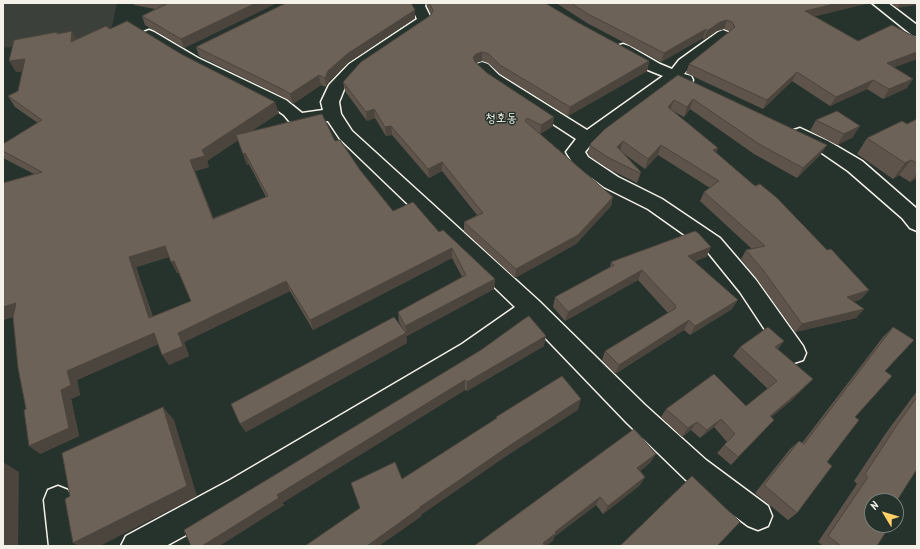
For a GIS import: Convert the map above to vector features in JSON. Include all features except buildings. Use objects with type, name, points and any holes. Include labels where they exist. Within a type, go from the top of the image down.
[{"type":"street","points":[[419,3],[418,6],[425,20],[355,67],[337,85],[330,102],[332,114],[346,135],[531,308],[636,414],[696,470],[758,516]]},
{"type":"street","points":[[879,3],[917,32]]},
{"type":"street","points":[[139,29],[191,53],[280,104],[290,111],[295,117],[302,120],[332,114]]},
{"type":"street","points":[[723,35],[685,63],[674,76],[587,138],[575,152],[580,161],[611,182],[655,204],[713,244],[748,286],[794,352]]},
{"type":"street","points":[[608,41],[654,66],[696,85]]},
{"type":"street","points":[[482,67],[493,78],[587,138]]},
{"type":"street","points":[[786,127],[822,145],[855,166],[914,215]]},
{"type":"street","points":[[136,546],[240,490],[471,351],[531,308]]},
{"type":"street","points":[[58,500],[64,546]]},
{"type":"shaded area","points":[[3,3],[117,3],[111,31],[102,36],[3,48]]},
{"type":"district","name":"청호동","points":[[501,120]]}]
